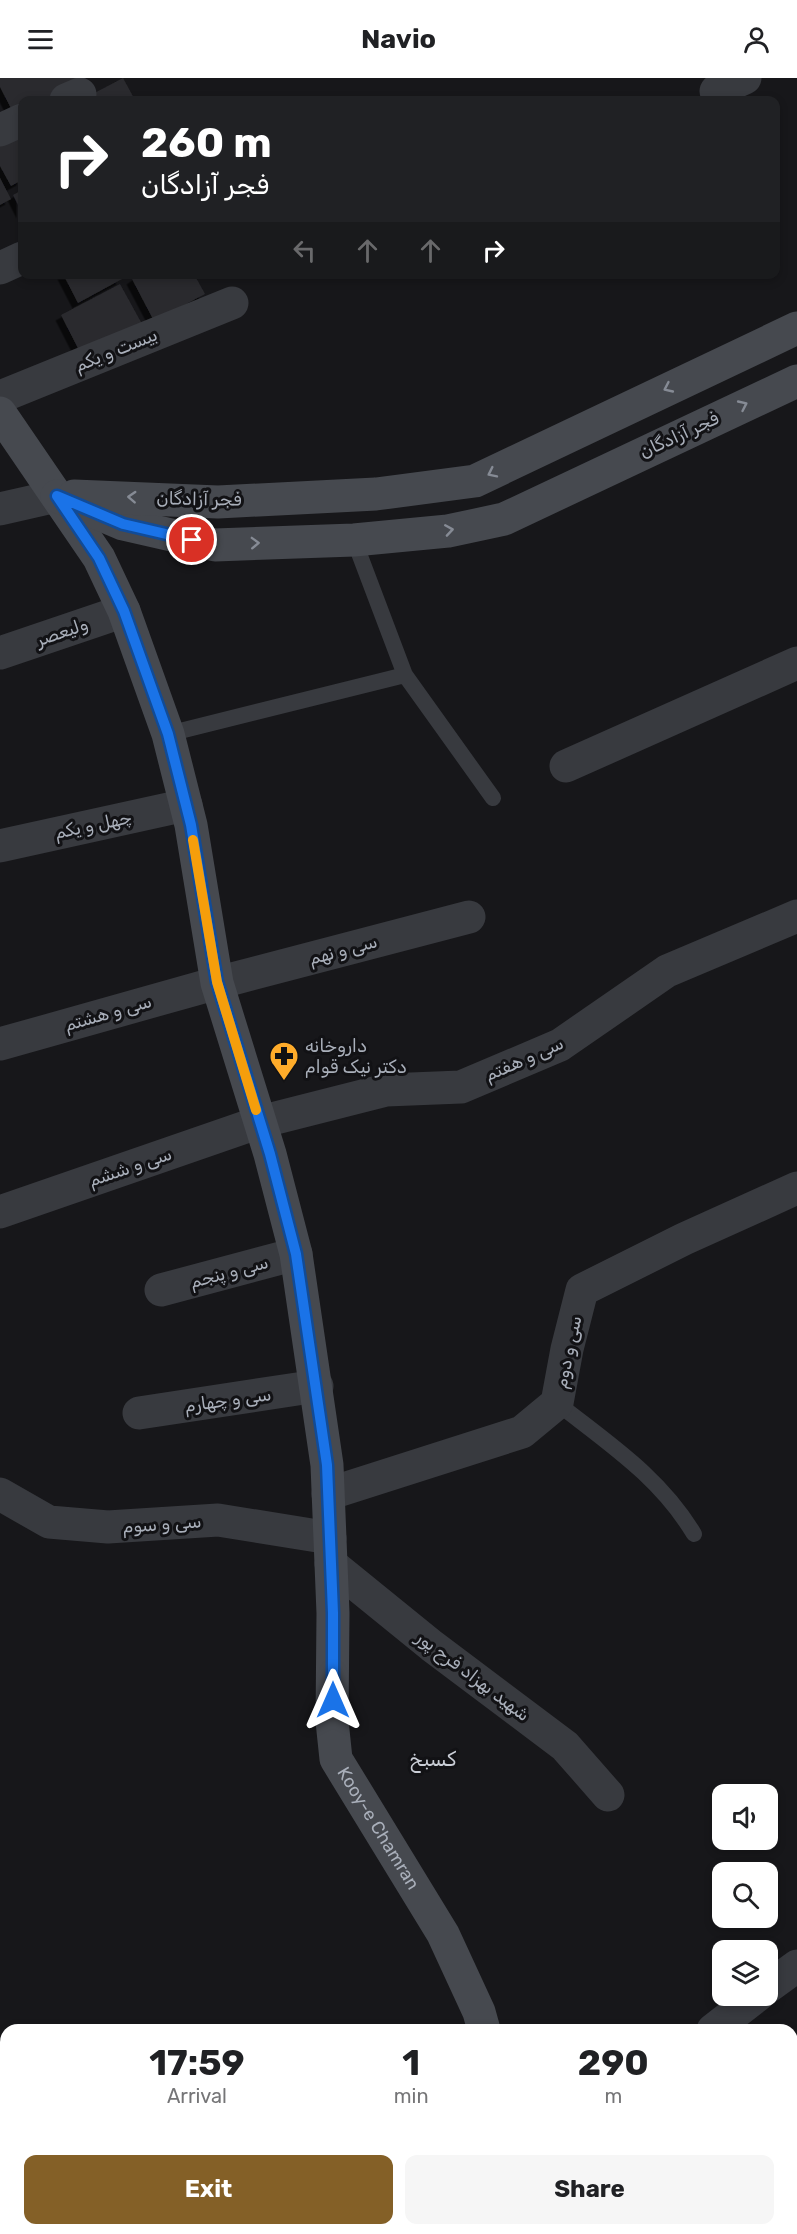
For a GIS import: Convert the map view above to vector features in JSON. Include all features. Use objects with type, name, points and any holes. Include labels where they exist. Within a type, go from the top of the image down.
[{"type":"street","points":[[716,92],[745,78]]},
{"type":"street","points":[[0,130],[18,122]]},
{"type":"street","points":[[0,268],[18,260]]},
{"type":"street","name":"بیست و یکم","points":[[0,397],[232,303]]},
{"type":"street","name":"فجر آزادگان","points":[[57,496],[218,502],[376,494],[475,481],[797,328]]},
{"type":"street","name":"فجر آزادگان","points":[[57,496],[123,524],[215,545],[354,540],[448,531],[504,519],[797,381]]},
{"type":"street","name":"Kooy-e Chamran","points":[[0,413],[99,558],[124,611],[168,734],[186,805],[217,982],[260,1122],[296,1254],[317,1386],[328,1494],[331,1551],[332,1721],[336,1759],[443,1934],[482,2024]]},
{"type":"street","points":[[0,509],[57,496]]},
{"type":"street","points":[[215,545],[218,502]]},
{"type":"street","name":"ولیعصر","points":[[0,653],[124,611]]},
{"type":"street","points":[[566,766],[797,663]]},
{"type":"street","name":"چهل و یکم","points":[[0,846],[186,805]]},
{"type":"street","name":"سی و هفتم","points":[[260,1122],[386,1090],[461,1087],[560,1045],[667,971],[797,916]]},
{"type":"street","name":"سی و نهم","points":[[217,982],[469,917]]},
{"type":"street","name":"سی و هشتم","points":[[0,1044],[217,982]]},
{"type":"street","name":"سی و ششم","points":[[0,1212],[260,1122]]},
{"type":"street","name":"سی و دوم","points":[[328,1494],[522,1432],[557,1403],[567,1349],[582,1290],[684,1239],[797,1188]]},
{"type":"street","name":"سی و پنجم","points":[[161,1290],[296,1254]]},
{"type":"street","name":"سی و چهارم","points":[[140,1413],[317,1386]]},
{"type":"street","name":"سی و سوم","points":[[0,1494],[49,1522],[108,1527],[218,1520],[331,1551]]},
{"type":"street","name":"شهید بهزاد فرح پور","points":[[331,1551],[432,1646],[565,1746],[608,1795]]},
{"type":"street","points":[[778,1980],[797,1966]]},
{"type":"street","points":[[721,2024],[744,2006]]},
{"type":"lane","points":[[354,540],[405,675],[493,798]]},
{"type":"lane","points":[[168,734],[405,675]]},
{"type":"lane","points":[[557,1403],[641,1470],[677,1505],[694,1534]]},
{"type":"building","points":[[0,78],[81,78],[83,82],[56,96],[18,96],[18,117],[16,118],[0,87]]},
{"type":"building","points":[[123,78],[133,96],[89,96]]},
{"type":"building","points":[[18,135],[18,182],[11,186],[0,166],[0,145]]},
{"type":"building","points":[[0,178],[11,199],[0,205]]},
{"type":"building","points":[[18,192],[18,205],[13,195]]},
{"type":"building","points":[[66,279],[122,279],[78,303]]},
{"type":"building","points":[[132,279],[197,279],[205,294],[154,321]]},
{"type":"building","points":[[120,284],[142,324],[82,356],[61,315]]},
{"type":"slow traffic","points":[[193,840],[217,982],[256,1110]]},
{"type":"place","name":"داروخانه دکتر نیک قوام","points":[[284,1082]]},
{"type":"district","name":"کسبخ","points":[[433,1759]]},
{"type":"route","points":[[192,540],[123,524],[57,496],[99,558],[124,611],[168,734],[191,825],[217,982],[270,1154],[296,1254],[327,1465],[333,1613],[333,1700]]}]
